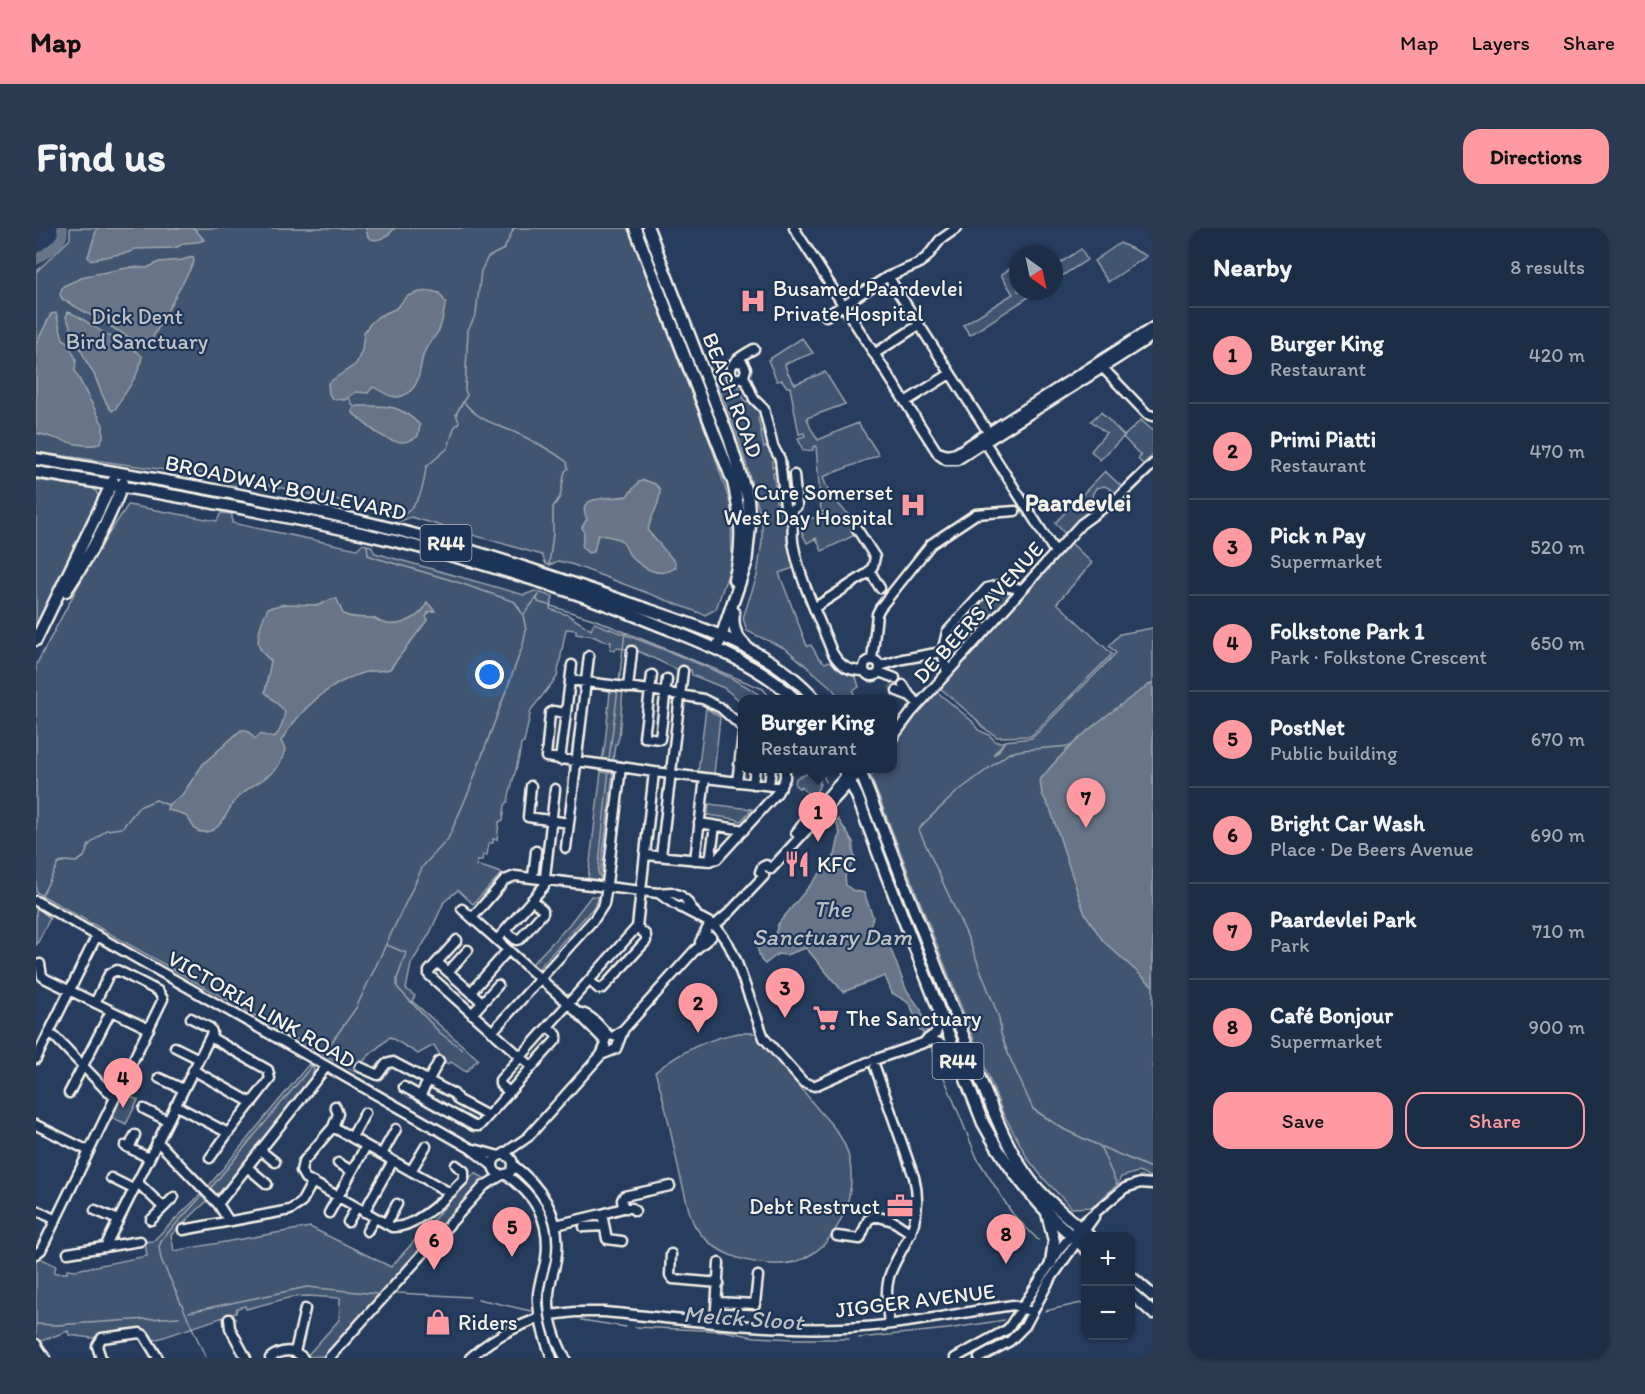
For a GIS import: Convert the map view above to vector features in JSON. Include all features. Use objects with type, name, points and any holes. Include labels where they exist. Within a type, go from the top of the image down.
[{"type":"main road","name":"BEACH ROAD","points":[[635,228],[726,461],[738,503],[741,539],[739,560],[718,636]]},
{"type":"main road","name":"BEACH ROAD","points":[[648,228],[729,438],[748,499],[750,526],[746,564],[734,600],[713,648]]},
{"type":"main road","name":"BROADWAY BOULEVARD","points":[[36,459],[294,506],[446,543],[534,570],[699,627],[748,648],[780,668],[811,695]]},
{"type":"main road","name":"BROADWAY BOULEVARD","points":[[36,472],[240,507],[382,537],[513,574],[584,597],[713,648],[772,680],[791,695]]},
{"type":"main road","points":[[36,640],[51,613],[67,575],[122,473]]},
{"type":"main road","points":[[734,600],[733,627],[737,636],[748,648]]},
{"type":"main road","name":"R44","points":[[854,773],[953,1048],[983,1123],[995,1146],[1023,1188],[1047,1213],[1081,1237]]},
{"type":"main road","name":"R44","points":[[854,773],[995,1116],[1020,1165],[1032,1182],[1081,1237]]},
{"type":"main road","points":[[1047,1213],[1054,1242],[1051,1263]]},
{"type":"main road","points":[[1135,1280],[1153,1296]]},
{"type":"main road","points":[[1135,1296],[1153,1313]]},
{"type":"street","points":[[794,228],[935,449],[944,454],[953,454],[984,437],[1100,365],[1153,336]]},
{"type":"street","points":[[826,316],[892,274],[918,264],[927,257],[939,240],[957,228]]},
{"type":"street","points":[[891,281],[950,374],[984,437],[1055,552]]},
{"type":"street","points":[[874,354],[919,324]]},
{"type":"street","points":[[1100,365],[1153,327]]},
{"type":"street","points":[[744,376],[736,379],[730,373],[731,365],[754,349]]},
{"type":"street","points":[[738,362],[743,363],[746,367],[744,376],[754,399],[765,412],[772,446],[781,463],[785,506],[792,510]]},
{"type":"street","points":[[1100,365],[1147,414],[1153,416]]},
{"type":"street","points":[[905,402],[950,374]]},
{"type":"street","name":"DE BEERS AVENUE","points":[[897,725],[920,704],[1081,524],[1120,496],[1153,464]]},
{"type":"street","points":[[792,510],[797,506],[794,475]]},
{"type":"street","points":[[792,510],[793,542],[797,561],[836,660],[851,671],[864,671],[867,675],[872,676],[879,668],[903,659],[942,652]]},
{"type":"street","points":[[879,668],[877,614],[926,549],[976,514],[1014,511]]},
{"type":"street","points":[[814,608],[870,572],[875,557],[857,529]]},
{"type":"street","points":[[870,572],[880,588]]},
{"type":"street","points":[[947,673],[942,652],[947,632],[984,591],[999,585],[1021,589]]},
{"type":"street","points":[[628,687],[632,651]]},
{"type":"street","points":[[566,848],[589,656]]},
{"type":"street","points":[[864,671],[866,664],[879,668],[892,681]]},
{"type":"street","points":[[560,760],[572,665]]},
{"type":"street","points":[[661,856],[683,671]]},
{"type":"street","points":[[652,675],[644,737],[675,741]]},
{"type":"street","points":[[660,739],[667,679]]},
{"type":"street","points":[[570,680],[681,694],[711,702],[738,724]]},
{"type":"street","points":[[900,688],[901,694],[910,696],[920,704]]},
{"type":"street","points":[[565,713],[553,711],[550,713],[545,754],[547,758],[782,787]]},
{"type":"street","name":"DE BEERS AVENUE","points":[[897,732],[911,713]]},
{"type":"street","points":[[492,1032],[599,914],[607,886],[621,767]]},
{"type":"street","points":[[509,1092],[499,1081],[637,927],[654,772]]},
{"type":"street","points":[[737,782],[738,773]]},
{"type":"street","points":[[753,784],[754,773]]},
{"type":"street","points":[[769,785],[770,773]]},
{"type":"street","points":[[646,855],[710,861],[719,857],[782,787],[785,773]]},
{"type":"street","points":[[765,871],[842,792],[853,773]]},
{"type":"street","points":[[484,1186],[511,1171],[512,1163],[528,1137],[609,1044],[751,889],[807,819],[853,773]]},
{"type":"street","points":[[695,860],[705,778]]},
{"type":"street","points":[[531,786],[528,817],[569,823]]},
{"type":"street","points":[[497,940],[544,886],[555,789]]},
{"type":"street","points":[[699,823],[744,830]]},
{"type":"street","points":[[710,861],[715,826]]},
{"type":"street","points":[[533,877],[536,851]]},
{"type":"street","points":[[472,918],[508,878],[515,876],[658,893],[670,892],[683,898],[700,918],[729,945],[764,1038],[805,1084],[814,1086],[922,1043],[936,1041],[953,1048]]},
{"type":"street","points":[[658,893],[700,918]]},
{"type":"street","name":"VICTORIA LINK ROAD","points":[[36,901],[470,1148],[493,1167]]},
{"type":"street","points":[[506,931],[516,940],[519,939],[543,913],[543,910],[533,901]]},
{"type":"street","points":[[462,909],[578,1012],[586,1013],[609,1044]]},
{"type":"street","points":[[590,981],[599,989],[603,988],[646,940],[646,935],[637,927]]},
{"type":"street","points":[[36,1059],[97,935]]},
{"type":"street","points":[[457,939],[429,971],[429,975],[532,1067]]},
{"type":"street","points":[[448,972],[468,950]]},
{"type":"street","points":[[471,992],[508,950]]},
{"type":"street","points":[[437,962],[482,1002]]},
{"type":"street","points":[[40,964],[42,976],[148,1029]]},
{"type":"street","points":[[36,1254],[41,1250],[56,1220],[162,1001],[162,994],[123,971],[117,970],[109,974],[95,1003]]},
{"type":"street","points":[[472,1014],[498,985]]},
{"type":"street","points":[[69,1093],[111,1011]]},
{"type":"street","points":[[191,1018],[268,1070],[270,1079],[210,1158]]},
{"type":"street","points":[[922,1043],[936,1033],[942,1018]]},
{"type":"street","points":[[404,1087],[479,1126],[557,1039],[548,1027]]},
{"type":"street","points":[[105,1247],[211,1033]]},
{"type":"street","points":[[48,1034],[56,1037],[108,1092],[116,1096]]},
{"type":"street","points":[[175,1047],[199,1059]]},
{"type":"street","points":[[420,1096],[439,1061]]},
{"type":"street","points":[[360,1067],[378,1076],[386,1064],[391,1062],[429,1080],[454,1094],[458,1100],[488,1116]]},
{"type":"street","points":[[871,1065],[915,1183],[916,1210],[911,1233],[889,1278],[886,1295],[889,1323]]},
{"type":"street","points":[[218,1204],[326,1067]]},
{"type":"street","points":[[193,1070],[252,1103]]},
{"type":"street","points":[[159,1078],[183,1089]]},
{"type":"street","points":[[175,1105],[228,1133]]},
{"type":"street","points":[[335,1106],[338,1114],[333,1127],[302,1165],[304,1177],[386,1224],[396,1227],[434,1208],[465,1176],[463,1170],[456,1165]]},
{"type":"street","points":[[144,1109],[168,1121]]},
{"type":"street","points":[[351,1137],[365,1113]]},
{"type":"street","points":[[36,1125],[89,1151]]},
{"type":"street","points":[[333,1127],[450,1193]]},
{"type":"street","points":[[382,1155],[396,1129]]},
{"type":"street","points":[[135,1135],[127,1147],[149,1158]]},
{"type":"street","points":[[329,1358],[484,1186],[494,1160],[528,1137]]},
{"type":"street","points":[[157,1141],[218,1204],[229,1221]]},
{"type":"street","points":[[329,1213],[366,1146]]},
{"type":"street","points":[[411,1171],[426,1146]]},
{"type":"street","name":"VICTORIA LINK ROAD","points":[[470,1148],[500,1155]]},
{"type":"street","points":[[260,1150],[274,1162]]},
{"type":"street","points":[[500,1155],[508,1156],[512,1163],[528,1176],[542,1192],[554,1216],[556,1259],[549,1296],[556,1337],[564,1358]]},
{"type":"street","points":[[348,1222],[360,1210],[393,1161]]},
{"type":"street","points":[[338,1163],[352,1171]]},
{"type":"street","points":[[247,1167],[267,1184]]},
{"type":"street","points":[[493,1167],[496,1172],[524,1187],[538,1207],[546,1231],[546,1258],[538,1288],[540,1318],[552,1358]]},
{"type":"street","points":[[111,1178],[135,1185],[163,1207]]},
{"type":"street","points":[[183,1230],[290,1210],[301,1203],[312,1183]]},
{"type":"street","points":[[1084,1232],[1097,1211],[1125,1188],[1140,1183],[1153,1184]]},
{"type":"street","points":[[623,1208],[624,1196],[670,1186]]},
{"type":"street","points":[[151,1220],[174,1197]]},
{"type":"street","points":[[386,1224],[397,1204]]},
{"type":"street","points":[[556,1225],[623,1208],[632,1208],[635,1211]]},
{"type":"street","points":[[36,1210],[56,1220]]},
{"type":"street","points":[[95,1210],[118,1221]]},
{"type":"street","points":[[602,1214],[607,1239],[622,1241]]},
{"type":"street","points":[[837,1236],[860,1239],[868,1220],[875,1216],[890,1220],[911,1233]]},
{"type":"street","points":[[367,1231],[375,1218]]},
{"type":"street","points":[[584,1227],[604,1226]]},
{"type":"street","points":[[955,1358],[1008,1329],[1051,1263],[1081,1237]]},
{"type":"street","points":[[979,1358],[1016,1336],[1025,1326],[1048,1283],[1081,1237]]},
{"type":"street","points":[[68,1253],[140,1241]]},
{"type":"street","points":[[671,1254],[670,1275],[673,1279],[718,1283]]},
{"type":"street","points":[[715,1322],[719,1263]]},
{"type":"street","points":[[717,1302],[755,1304],[758,1276]]},
{"type":"street","name":"JIGGER AVENUE","points":[[551,1316],[588,1311],[816,1329],[854,1328],[1013,1305],[1032,1312]]},
{"type":"street","points":[[270,1358],[279,1352],[300,1356],[305,1309]]},
{"type":"street","points":[[229,1318],[230,1328],[246,1358]]},
{"type":"street","points":[[470,1358],[498,1337],[540,1318]]},
{"type":"street","points":[[101,1358],[97,1346],[102,1338],[140,1333],[144,1335],[158,1358]]},
{"type":"street","points":[[36,1344],[45,1358]]},
{"type":"green space","name":"Dick Dent Bird Sanctuary","points":[[70,228],[628,228],[712,448],[731,506],[732,562],[716,609],[705,615],[571,564],[558,561],[550,565],[546,564],[542,555],[411,517],[400,521],[393,512],[376,508],[239,479],[236,486],[225,484],[223,477],[36,452],[36,272],[70,239]]},
{"type":"green space","points":[[1120,243],[1147,256],[1108,282],[1094,261]]},
{"type":"green space","points":[[1081,249],[1087,260],[1063,275],[1063,261]]},
{"type":"green space","points":[[1009,270],[1009,288],[1001,275]]},
{"type":"green space","points":[[1009,296],[1009,300],[1024,300],[970,335],[963,325]]},
{"type":"green space","points":[[802,338],[813,353],[785,364],[787,372],[795,384],[825,372],[845,404],[807,418],[818,440],[858,423],[879,455],[823,477],[834,498],[859,526],[855,535],[822,551],[816,538],[807,543],[802,533],[802,520],[826,514],[826,511],[821,512],[816,446],[813,450],[803,451],[798,438],[805,436],[804,433],[799,434],[790,387],[787,387],[782,380],[777,381],[768,360]]},
{"type":"green space","points":[[732,358],[726,366],[727,375],[742,383],[738,385],[745,401],[741,404],[750,400],[763,416],[758,418],[761,431],[766,432],[761,433],[764,447],[768,446],[777,460],[772,461],[772,467],[777,467],[778,472],[773,473],[775,486],[779,488],[775,489],[776,502],[781,502],[790,519],[790,547],[796,567],[779,573],[807,646],[811,645],[818,657],[825,663],[833,660],[846,672],[856,677],[859,687],[853,691],[854,695],[837,695],[786,649],[747,631],[743,618],[757,576],[762,541],[762,513],[759,510],[739,439],[712,370]]},
{"type":"green space","points":[[1101,412],[1124,436],[1141,420],[1153,429],[1153,455],[1143,464],[1138,459],[1141,456],[1123,437],[1100,460],[1091,451],[1106,433],[1091,421]]},
{"type":"green space","points":[[1105,471],[1123,488],[1116,493],[1105,486],[1096,488],[1092,495],[1094,505],[1067,536],[1055,523]]},
{"type":"green space","points":[[36,480],[92,488],[99,498],[36,633]]},
{"type":"green space","points":[[128,505],[217,521],[221,513],[232,514],[232,523],[357,549],[362,544],[371,546],[375,553],[524,595],[535,591],[553,597],[550,609],[568,615],[591,630],[594,623],[685,658],[736,681],[758,695],[738,695],[738,699],[724,688],[692,675],[691,670],[676,669],[636,650],[616,648],[615,651],[610,650],[611,642],[590,635],[576,634],[576,630],[566,629],[557,677],[531,710],[503,820],[499,822],[497,840],[493,839],[493,843],[489,843],[487,855],[483,855],[482,861],[477,861],[477,866],[502,873],[473,904],[458,890],[444,902],[430,933],[411,964],[406,989],[415,996],[412,1001],[478,1059],[466,1072],[451,1062],[449,1064],[438,1058],[440,1055],[434,1045],[418,1054],[390,1037],[366,1058],[355,1072],[36,892],[36,665],[97,551]]},
{"type":"green space","points":[[1070,542],[1092,563],[1057,603],[1112,654],[1031,736],[997,737],[981,726],[939,687]]},
{"type":"green space","points":[[1001,588],[1014,591],[949,664],[945,657],[945,640],[988,591]]},
{"type":"green space","points":[[1153,628],[1153,1178],[1138,1172],[1121,1177],[1118,1184],[1093,1207],[1072,1208],[1028,1159],[1002,1111],[871,777],[873,773],[897,773],[897,741],[921,707],[936,691],[972,721],[978,730],[989,735],[996,742],[1004,742],[993,755],[998,752],[1005,741],[1032,738],[1116,653],[1109,646],[1120,634]]},
{"type":"green space","points":[[613,689],[623,690],[619,737],[615,744],[613,761],[602,761],[610,692]]},
{"type":"green space","points":[[706,708],[720,717],[714,774],[698,773]]},
{"type":"green space","points":[[601,772],[613,773],[600,876],[604,878],[604,882],[588,878]]},
{"type":"green space","points":[[818,773],[820,777],[819,787],[812,797],[801,787],[795,785],[796,778]]},
{"type":"green space","points":[[709,804],[752,809],[741,821],[708,815]]},
{"type":"green space","points":[[591,896],[599,897],[593,908],[538,969],[532,964],[568,926]]},
{"type":"green space","points":[[36,907],[50,918],[36,946]]},
{"type":"green space","points":[[739,1033],[757,1033],[760,1040],[838,1133],[849,1158],[851,1184],[839,1224],[822,1246],[812,1254],[785,1264],[756,1262],[731,1256],[714,1246],[699,1232],[688,1209],[664,1101],[655,1072],[694,1047]]},
{"type":"green space","points":[[309,1064],[314,1068],[312,1076],[223,1192],[214,1194],[206,1189]]},
{"type":"green space","points":[[121,1092],[138,1100],[126,1124],[109,1116]]},
{"type":"green space","points":[[475,1173],[484,1178],[327,1356],[306,1357],[339,1320],[340,1298],[292,1297],[246,1309],[245,1306],[237,1308],[236,1313],[149,1342],[140,1332],[91,1338],[69,1335],[68,1331],[36,1343],[36,1256],[56,1266],[54,1273],[67,1273],[67,1269],[76,1270],[147,1256],[145,1242],[153,1241],[201,1194],[207,1201],[171,1235],[174,1251],[310,1227],[391,1267]]},
{"type":"water","points":[[97,228],[194,228],[204,240],[185,243],[175,248],[135,249],[90,260],[88,257]]},
{"type":"water","points":[[366,228],[395,228],[386,236],[375,240],[368,237]]},
{"type":"water","points":[[193,257],[194,262],[151,341],[144,343],[134,340],[62,299],[60,294],[63,286],[86,276],[132,267],[147,268],[159,262]]},
{"type":"water","points":[[431,291],[439,293],[446,303],[440,327],[425,350],[413,389],[398,397],[390,396],[373,387],[368,393],[356,392],[345,400],[333,399],[329,394],[328,383],[356,364],[362,350],[364,332],[370,324],[379,316],[395,309],[408,296]]},
{"type":"water","points":[[68,312],[142,356],[135,377],[112,411],[104,400],[66,317]]},
{"type":"water","points":[[56,313],[63,339],[67,341],[76,359],[75,371],[103,425],[103,437],[99,444],[75,444],[36,433],[36,344],[51,314]]},
{"type":"water","points":[[357,406],[384,406],[398,409],[420,425],[418,436],[410,441],[401,442],[383,436],[353,413],[353,409]]},
{"type":"water","points":[[644,480],[655,484],[660,489],[659,500],[648,531],[675,562],[676,567],[670,571],[657,572],[644,567],[629,554],[619,539],[613,537],[598,534],[594,552],[588,553],[582,547],[584,533],[582,527],[587,519],[584,511],[586,505],[598,499],[627,496],[639,482]]},
{"type":"water","points":[[337,599],[343,614],[373,618],[390,624],[403,623],[416,617],[427,602],[435,611],[429,612],[426,617],[428,619],[390,669],[365,672],[349,678],[337,684],[305,709],[281,741],[285,749],[273,772],[238,797],[224,819],[215,828],[210,831],[198,831],[186,816],[167,810],[168,805],[182,795],[203,764],[241,730],[247,730],[255,739],[260,734],[274,738],[283,722],[285,711],[265,692],[271,661],[261,651],[258,642],[260,627],[268,608],[285,604],[319,605]]},
{"type":"water","points":[[1153,682],[1153,986],[1103,941],[1084,912],[1051,811],[1042,794],[1040,780],[1092,727]]},
{"type":"water","name":"The Sanctuary Dam","points":[[838,819],[853,842],[855,859],[845,876],[846,885],[852,890],[864,893],[873,917],[868,932],[874,940],[890,947],[906,989],[921,1010],[928,1033],[924,1034],[919,1030],[911,1006],[892,993],[885,976],[843,992],[806,948],[786,955],[778,954],[765,964],[761,960],[755,941],[763,937],[765,939],[774,938],[778,924],[835,855],[840,833],[836,823]]},
{"type":"waterway","points":[[36,260],[59,242],[63,233],[62,228]]},
{"type":"waterway","points":[[398,520],[419,497],[426,467],[448,448],[454,428],[459,422],[456,414],[467,395],[465,390],[468,330],[476,314],[481,271],[488,257],[504,249],[514,228]]},
{"type":"waterway","points":[[349,398],[354,407]]},
{"type":"waterway","points":[[463,401],[481,417],[534,442],[567,462],[568,469],[565,471],[560,497],[553,507],[553,534],[549,565]]},
{"type":"waterway","points":[[326,1050],[356,1008],[423,866],[448,839],[469,791],[523,645],[526,630],[523,615],[515,602],[368,555],[367,545]]},
{"type":"waterway","points":[[524,614],[539,595]]},
{"type":"waterway","points":[[537,598],[538,602],[593,619],[763,689],[768,695]]},
{"type":"waterway","points":[[619,682],[625,632]]},
{"type":"waterway","points":[[609,759],[618,689]]},
{"type":"waterway","points":[[1071,746],[1009,753],[957,792],[919,830],[969,940],[999,1018],[1001,1034],[1009,1056],[1033,1109],[1065,1130],[1100,1146],[1117,1185]]},
{"type":"waterway","points":[[601,879],[598,873],[609,769]]},
{"type":"waterway","points":[[822,773],[826,782]]},
{"type":"waterway","name":"Melck Sloot","points":[[40,899],[58,864],[64,861],[76,862],[84,857],[89,845],[106,830],[122,828],[139,807],[156,800],[168,805]]},
{"type":"waterway","points":[[387,945],[406,953],[397,979],[397,987],[440,1033],[462,1049]]},
{"type":"waterway","points":[[931,1046],[977,1158],[1012,1213],[1038,1240]]},
{"type":"waterway","points":[[210,1189],[311,1067]]},
{"type":"waterway","points":[[1102,1147],[1153,1169]]},
{"type":"waterway","points":[[202,1196],[162,1239],[159,1247],[161,1259],[206,1358]]},
{"type":"waterway","name":"Melck Sloot","points":[[189,1312],[307,1287],[377,1294]]},
{"type":"waterway","name":"Melck Sloot","points":[[397,1293],[470,1297]]},
{"type":"waterway","name":"Melck Sloot","points":[[478,1299],[531,1311]]},
{"type":"waterway","name":"Melck Sloot","points":[[1045,1311],[1081,1303]]},
{"type":"waterway","name":"Melck Sloot","points":[[36,1324],[56,1325],[179,1317]]},
{"type":"waterway","name":"Melck Sloot","points":[[581,1320],[626,1327]]},
{"type":"waterway","name":"Melck Sloot","points":[[859,1338],[948,1329],[1004,1320]]},
{"type":"waterway","name":"Melck Sloot","points":[[635,1327],[724,1331],[755,1337],[849,1339]]},
{"type":"tunnel","points":[[890,685],[897,691]]},
{"type":"place","name":"Busamed Paardevlei Private Hospital","points":[[753,301]]},
{"type":"place","name":"Cure Somerset West Day Hospital","points":[[913,505]]},
{"type":"place","name":"Paardevlei Park","points":[[1086,828]]},
{"type":"place","name":"Burger King","points":[[818,842]]},
{"type":"place","name":"KFC","points":[[797,864]]},
{"type":"place","name":"Pick n Pay","points":[[785,1018]]},
{"type":"place","name":"The Sanctuary","points":[[826,1018]]},
{"type":"place","name":"Primi Piatti","points":[[698,1033]]},
{"type":"place","name":"Folkstone Park 1","points":[[123,1108]]},
{"type":"place","name":"Debt Restruct","points":[[900,1206]]},
{"type":"place","name":"PostNet","points":[[512,1257]]},
{"type":"place","name":"Café Bonjour","points":[[1006,1264]]},
{"type":"place","name":"Bright Car Wash","points":[[434,1270]]},
{"type":"place","name":"Riders","points":[[438,1322]]},
{"type":"district","name":"Paardevlei","points":[[1078,503]]}]
